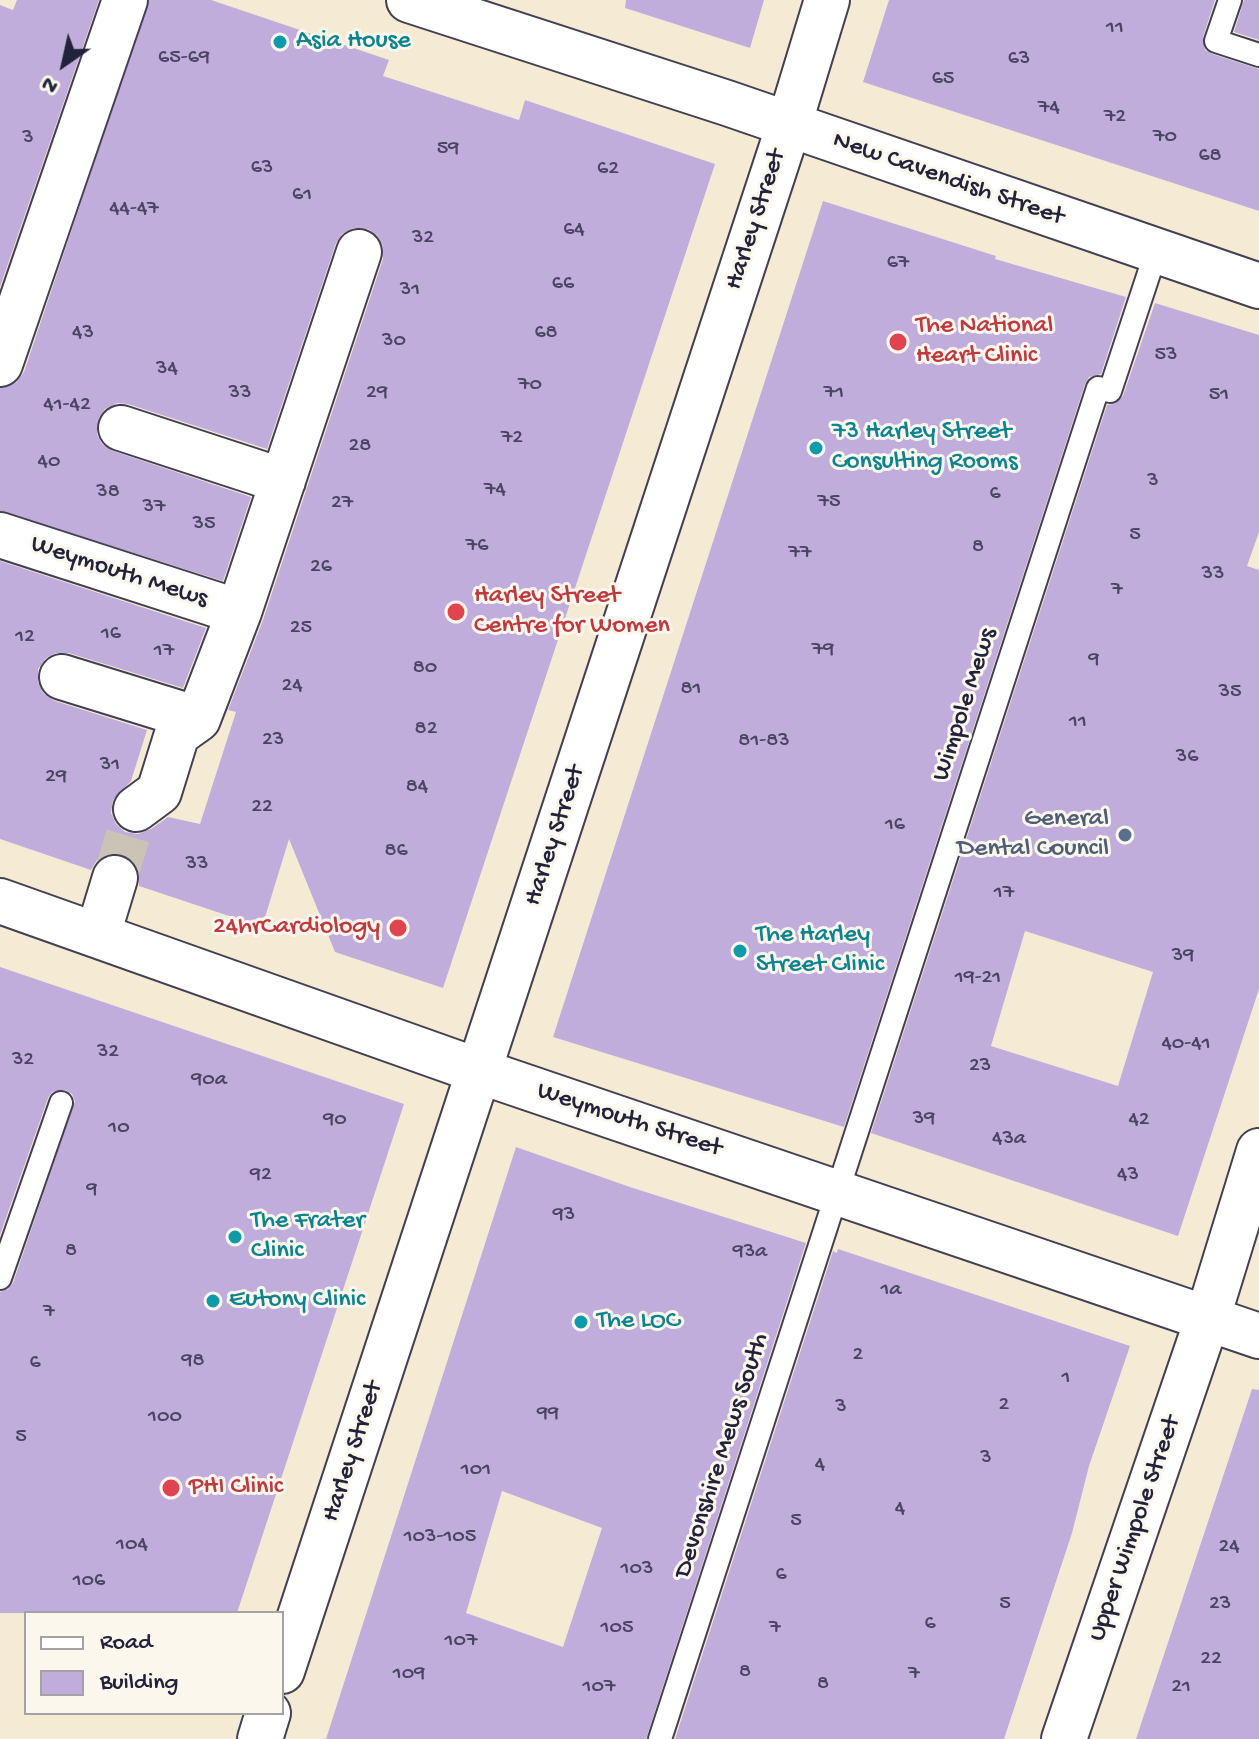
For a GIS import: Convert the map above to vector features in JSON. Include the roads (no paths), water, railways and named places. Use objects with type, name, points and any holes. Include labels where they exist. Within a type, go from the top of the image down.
[{"type":"street","points":[[0,364],[125,0]]},
{"type":"street","name":"New Cavendish Street","points":[[409,0],[789,125],[1259,286]]},
{"type":"street","name":"Harley Street","points":[[284,1665],[789,125],[827,0]]},
{"type":"street","name":"Weymouth Mews","points":[[136,809],[159,792],[177,734],[198,719],[239,612],[359,252]]},
{"type":"street","points":[[121,428],[283,481]]},
{"type":"street","name":"Weymouth Mews","points":[[0,535],[239,612]]},
{"type":"street","points":[[62,677],[198,719]]},
{"type":"street","points":[[98,934],[115,878]]},
{"type":"street","name":"Weymouth Street","points":[[0,901],[479,1071],[1259,1336]]},
{"type":"street","name":"Upper Wimpole Street","points":[[1064,1739],[1207,1320],[1259,1151]]},
{"type":"street","points":[[260,1739],[267,1715]]},
{"type":"lane","points":[[1230,0],[1216,41],[1259,55]]},
{"type":"lane","name":"Wimpole Mews","points":[[839,1191],[1098,388],[1110,391],[1156,252]]},
{"type":"lane","points":[[0,1278],[61,1103]]},
{"type":"lane","name":"Devonshire Mews South","points":[[660,1739],[839,1191]]},
{"type":"tunnel","points":[[115,878],[136,809]]},
{"type":"place","name":"Asia House","points":[[280,42]]},
{"type":"place","name":"The National Heart Clinic","points":[[898,342]]},
{"type":"place","name":"73 Harley Street Consulting Rooms","points":[[816,448]]},
{"type":"place","name":"Harley Street Centre for Women","points":[[456,612]]},
{"type":"place","name":"General Dental Council","points":[[1125,835]]},
{"type":"place","name":"24hrCardiology","points":[[398,928]]},
{"type":"place","name":"The Harley Street Clinic","points":[[740,951]]},
{"type":"place","name":"The Frater Clinic","points":[[235,1237]]},
{"type":"place","name":"Eutony Clinic","points":[[213,1301]]},
{"type":"place","name":"The LOC","points":[[581,1322]]},
{"type":"place","name":"PHI Clinic","points":[[171,1488]]}]
